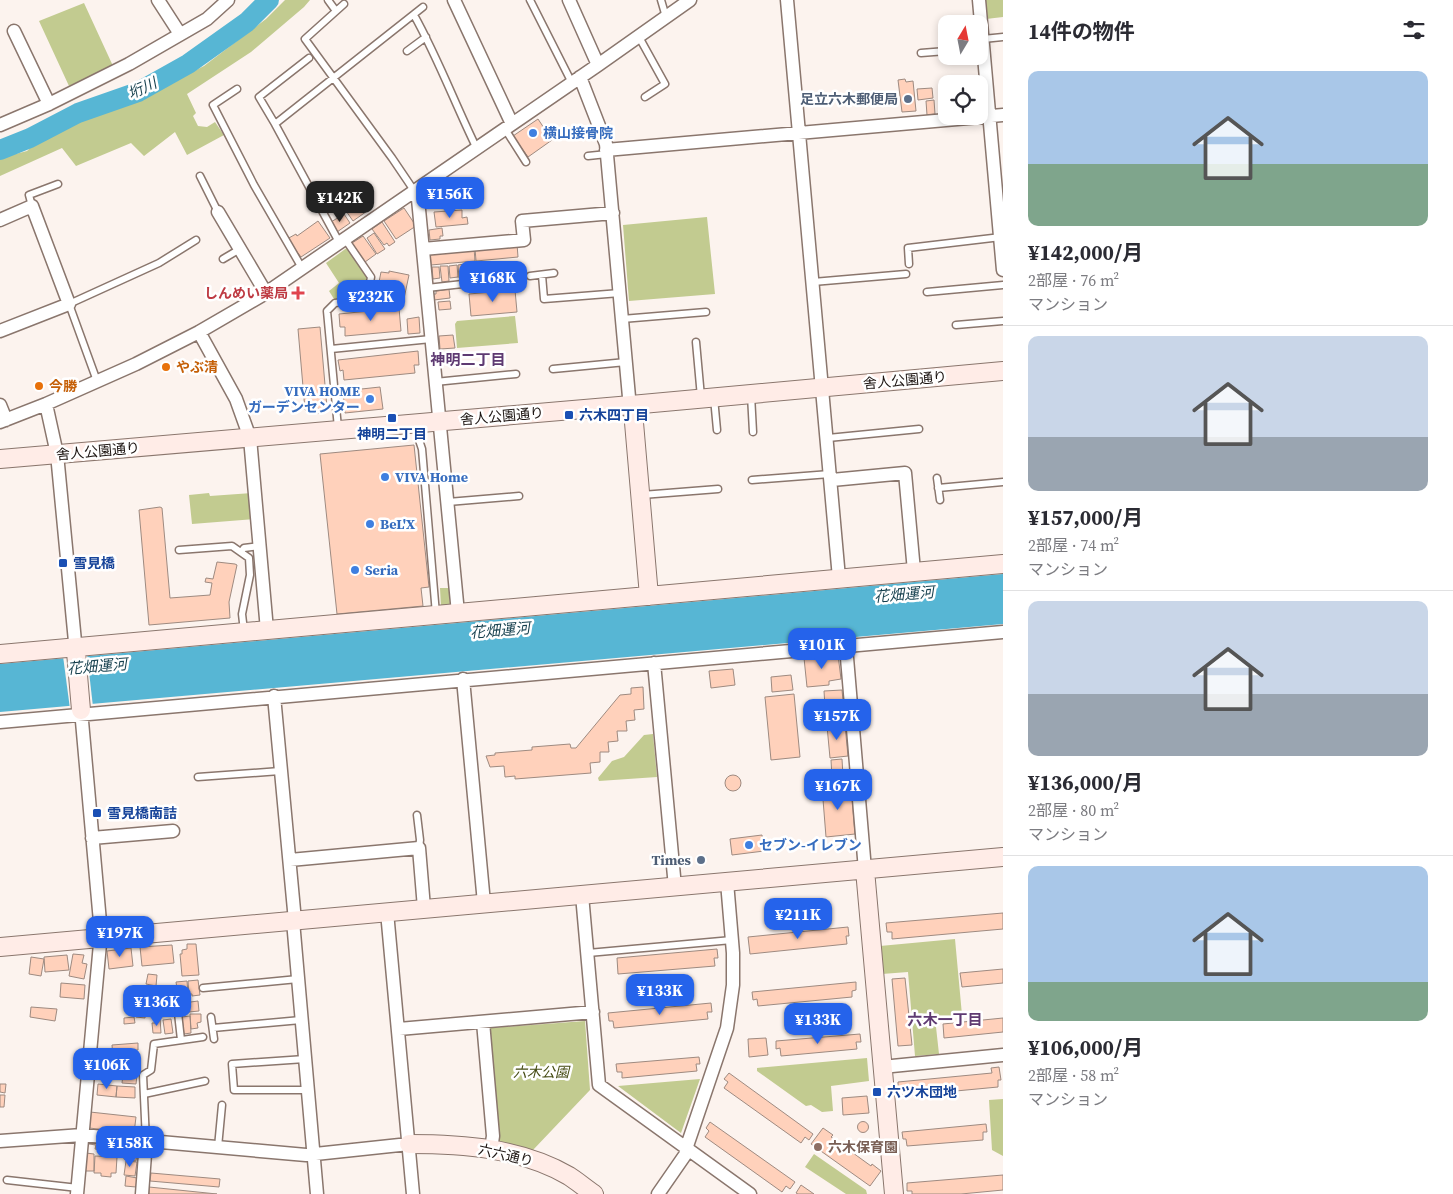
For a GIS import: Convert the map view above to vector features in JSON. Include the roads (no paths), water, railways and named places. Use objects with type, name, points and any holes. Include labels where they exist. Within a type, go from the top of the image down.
[{"type":"street","points":[[158,0],[180,34]]},
{"type":"street","points":[[0,125],[49,104],[129,64],[207,18],[228,0]]},
{"type":"street","points":[[454,0],[509,126]]},
{"type":"street","points":[[569,0],[598,65]]},
{"type":"street","points":[[0,406],[3,421],[46,404],[136,364],[199,332],[266,293],[690,0]]},
{"type":"street","points":[[787,0],[840,578]]},
{"type":"street","points":[[979,0],[980,15]]},
{"type":"street","points":[[14,31],[49,104]]},
{"type":"street","points":[[986,65],[997,115],[990,164],[1000,195],[1003,270]]},
{"type":"street","points":[[576,80],[606,144],[626,362],[641,495],[649,596]]},
{"type":"street","points":[[607,152],[668,144],[800,134],[997,115]]},
{"type":"street","points":[[414,192],[418,198],[458,613]]},
{"type":"street","points":[[0,220],[32,206],[69,304],[0,332]]},
{"type":"street","points":[[218,212],[266,293]]},
{"type":"street","points":[[423,249],[524,240],[522,221],[613,213]]},
{"type":"street","points":[[199,332],[236,398],[250,438],[268,630]]},
{"type":"street","name":"舎人公園通り","points":[[0,459],[1003,371]]},
{"type":"street","points":[[46,404],[57,454],[76,650],[100,938],[77,1191]]},
{"type":"street","points":[[831,477],[905,473],[914,572]]},
{"type":"street","points":[[0,654],[76,650],[244,632],[1003,564]]},
{"type":"street","points":[[0,722],[81,712],[1003,632]]},
{"type":"street","points":[[846,646],[894,1194]]},
{"type":"street","points":[[654,663],[674,887]]},
{"type":"street","points":[[463,679],[484,903]]},
{"type":"street","points":[[274,696],[290,860],[298,979],[317,1194]]},
{"type":"street","points":[[92,838],[173,831]]},
{"type":"street","points":[[290,860],[419,848],[424,908]]},
{"type":"street","points":[[0,946],[1003,858]]},
{"type":"street","points":[[658,1194],[685,1156],[686,1148],[727,1028],[733,984],[732,940],[727,882]]},
{"type":"street","points":[[582,895],[599,1086],[750,1194]]},
{"type":"street","points":[[387,912],[413,1194]]},
{"type":"street","points":[[399,1029],[593,1012]]},
{"type":"street","points":[[482,1022],[493,1136],[491,1149]]},
{"type":"street","points":[[882,1067],[1003,1055]]},
{"type":"street","points":[[0,1140],[82,1135],[313,1154],[409,1144]]},
{"type":"street","points":[[142,1194],[146,1141]]},
{"type":"street","name":"六六通り","points":[[409,1144],[447,1144],[491,1149],[529,1159],[568,1176],[594,1194]]},
{"type":"lane","points":[[328,0],[336,11]]},
{"type":"lane","points":[[530,0],[576,80]]},
{"type":"lane","points":[[661,0],[666,17]]},
{"type":"lane","points":[[344,4],[304,39],[334,78],[414,192]]},
{"type":"lane","points":[[275,124],[423,7]]},
{"type":"lane","points":[[414,14],[477,149]]},
{"type":"lane","points":[[407,52],[426,37]]},
{"type":"lane","points":[[639,37],[665,84],[645,97]]},
{"type":"lane","points":[[988,42],[1003,37]]},
{"type":"lane","points":[[921,53],[938,52]]},
{"type":"lane","points":[[309,58],[259,96],[342,240],[371,277],[367,299],[335,303],[327,311],[338,430]]},
{"type":"lane","points":[[237,89],[213,105],[254,185],[302,268]]},
{"type":"lane","points":[[509,126],[526,162]]},
{"type":"lane","points":[[588,156],[607,152]]},
{"type":"lane","points":[[200,176],[218,212]]},
{"type":"lane","points":[[32,206],[29,195],[58,184]]},
{"type":"lane","points":[[909,264],[908,248],[1001,237]]},
{"type":"lane","points":[[98,381],[69,304],[159,263],[196,240]]},
{"type":"lane","points":[[223,260],[240,249]]},
{"type":"lane","points":[[530,276],[554,273]]},
{"type":"lane","points":[[813,282],[906,274]]},
{"type":"lane","points":[[542,275],[544,299],[620,293]]},
{"type":"lane","points":[[426,288],[507,279]]},
{"type":"lane","points":[[926,292],[1003,285]]},
{"type":"lane","points":[[622,320],[706,312]]},
{"type":"lane","points":[[956,325],[1003,321]]},
{"type":"lane","points":[[331,349],[431,339]]},
{"type":"lane","points":[[696,342],[717,430]]},
{"type":"lane","points":[[554,368],[626,362]]},
{"type":"lane","points":[[435,382],[516,374]]},
{"type":"lane","points":[[751,393],[753,432]]},
{"type":"lane","points":[[417,423],[422,449],[436,615]]},
{"type":"lane","points":[[828,438],[918,429]]},
{"type":"lane","points":[[752,480],[831,477]]},
{"type":"lane","points":[[937,478],[940,500]]},
{"type":"lane","points":[[938,488],[1003,482]]},
{"type":"lane","points":[[641,495],[718,489]]},
{"type":"lane","points":[[448,502],[519,496]]},
{"type":"lane","points":[[179,550],[232,546],[249,558],[250,575],[242,614],[244,632]]},
{"type":"lane","points":[[241,552],[244,548],[260,546]]},
{"type":"lane","points":[[198,777],[280,771]]},
{"type":"lane","points":[[417,815],[419,848]]},
{"type":"lane","points":[[588,953],[732,940]]},
{"type":"lane","points":[[203,988],[298,979]]},
{"type":"lane","points":[[177,1004],[181,1040]]},
{"type":"lane","points":[[211,1017],[214,1039]]},
{"type":"lane","points":[[213,1028],[302,1020]]},
{"type":"lane","points":[[146,1141],[143,1075],[151,1070],[154,1044],[203,1037]]},
{"type":"lane","points":[[305,1059],[232,1064],[234,1090],[308,1090]]},
{"type":"lane","points":[[144,1094],[205,1081]]},
{"type":"lane","points":[[218,1147],[222,1105]]},
{"type":"lane","points":[[7,1180],[77,1191]]},
{"type":"water","name":"花畑運河","points":[[1003,574],[1003,624],[0,712],[0,664]]},
{"type":"waterway","name":"垳川","points":[[0,150],[30,138],[78,113],[138,92],[188,64],[247,22],[269,0]]},
{"type":"place","name":"足立六木郵便局","points":[[908,99]]},
{"type":"place","name":"横山接骨院","points":[[533,133]]},
{"type":"place","name":"しんめい薬局","points":[[298,293]]},
{"type":"place","name":"やぶ清","points":[[166,367]]},
{"type":"place","name":"今勝","points":[[39,386]]},
{"type":"place","name":"VIVA HOME ガーデンセンター","points":[[370,399]]},
{"type":"place","name":"六木四丁目","points":[[569,415]]},
{"type":"place","name":"神明二丁目","points":[[392,418]]},
{"type":"place","name":"VIVA Home","points":[[385,477]]},
{"type":"place","name":"BeL'X","points":[[370,524]]},
{"type":"place","name":"雪見橋","points":[[63,563]]},
{"type":"place","name":"Seria","points":[[355,570]]},
{"type":"place","name":"雪見橋南詰","points":[[97,813]]},
{"type":"place","name":"セブン-イレブン","points":[[749,845]]},
{"type":"place","name":"Times","points":[[701,860]]},
{"type":"place","name":"六ツ木団地","points":[[877,1092]]},
{"type":"place","name":"六木保育園","points":[[818,1147]]},
{"type":"district","name":"神明二丁目","points":[[468,359]]},
{"type":"district","name":"六木一丁目","points":[[945,1019]]},
{"type":"park label","name":"六木公園","points":[[541,1072]]}]
